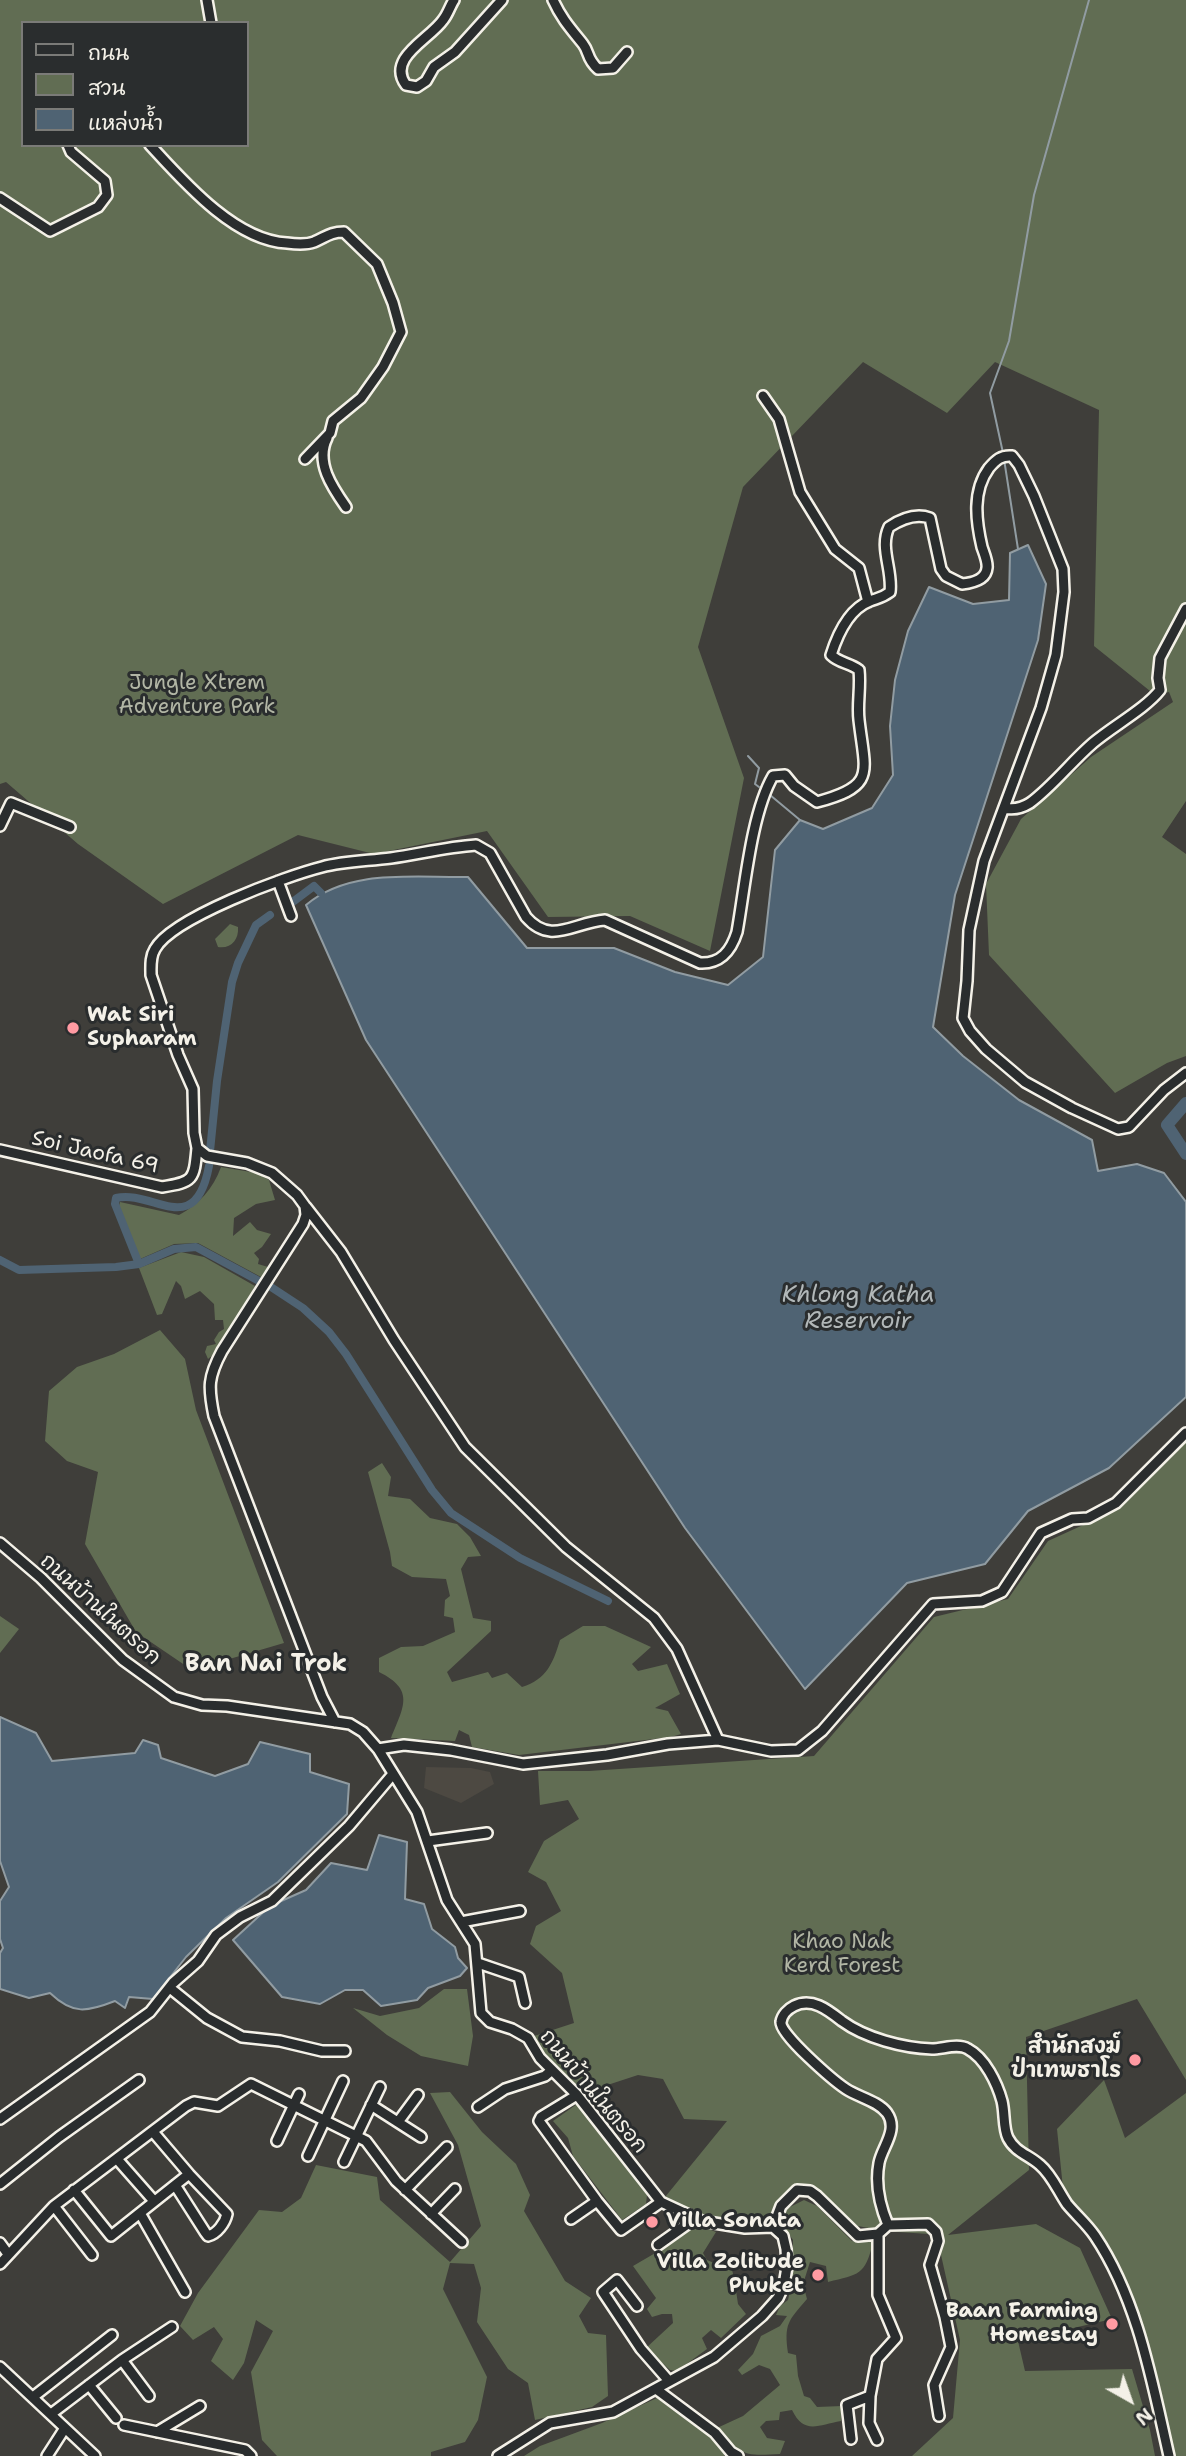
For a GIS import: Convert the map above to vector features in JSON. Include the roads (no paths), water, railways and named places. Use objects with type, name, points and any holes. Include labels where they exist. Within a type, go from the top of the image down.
[{"type":"street","points":[[207,0],[211,21]]},
{"type":"street","points":[[454,0],[443,20],[408,54],[401,66],[400,77],[406,85],[417,87],[426,81],[434,67],[455,52],[502,0]]},
{"type":"street","points":[[553,0],[561,19],[585,47],[589,60],[598,69],[613,68],[627,52]]},
{"type":"street","points":[[0,198],[50,231],[98,207],[107,195],[105,181],[71,152],[69,147]]},
{"type":"street","points":[[152,147],[184,183],[221,213],[264,240],[313,243],[330,232],[344,232],[377,264],[393,303],[401,332],[383,367],[361,398],[333,421],[323,453],[324,468],[345,507]]},
{"type":"street","points":[[763,396],[779,419],[800,492],[835,549],[859,568],[868,601]]},
{"type":"street","points":[[305,459],[330,433]]},
{"type":"street","points":[[718,1740],[677,1649],[654,1618],[566,1547],[464,1447],[394,1340],[341,1252],[297,1195],[272,1173],[247,1163],[202,1154],[197,1148],[193,1089],[151,975],[155,948],[162,940],[202,914],[278,881],[323,866],[476,845],[490,853],[526,917],[543,931],[557,932],[589,921],[605,920],[684,958],[708,964],[731,948],[737,932],[763,793],[773,776],[785,775],[794,786],[817,802],[853,790],[863,776],[859,670],[831,655],[837,636],[854,613],[868,601],[881,599],[890,592],[885,536],[889,527],[901,520],[922,515],[930,518],[942,569],[955,583],[969,583],[984,576],[987,568],[976,518],[977,500],[984,475],[992,464],[999,458],[1012,456],[1034,496],[1060,561],[1064,592],[1056,655],[1037,720],[984,861],[968,930],[963,1018],[970,1031],[1005,1067],[1025,1082],[1118,1129],[1129,1127],[1164,1090],[1186,1073]]},
{"type":"street","points":[[1005,808],[1015,810],[1029,804],[1091,745],[1156,695],[1160,690],[1158,678],[1164,648],[1186,609]]},
{"type":"street","points":[[0,826],[11,803],[70,827]]},
{"type":"street","points":[[278,881],[291,916]]},
{"type":"street","name":"Soi Jaofa 69","points":[[0,1150],[162,1187],[185,1183],[194,1173],[197,1148]]},
{"type":"street","points":[[305,1206],[303,1224],[222,1351],[214,1367],[208,1390],[214,1416],[322,1697],[335,1722]]},
{"type":"street","points":[[377,1749],[404,1745],[451,1750],[523,1764],[607,1755],[668,1744],[718,1740],[782,1752],[798,1750],[809,1744],[852,1698],[933,1604],[982,1601],[1002,1592],[1041,1533],[1072,1519],[1088,1518],[1116,1503],[1186,1433]]},
{"type":"street","name":"ถนนบ้านในตรอก","points":[[0,1543],[41,1578],[123,1660],[174,1697],[202,1706],[227,1706],[350,1724],[363,1732],[417,1812],[447,1900],[475,1944],[481,2013],[490,2022],[528,2038],[540,2058],[577,2095],[661,2202],[696,2218],[745,2228],[773,2227]]},
{"type":"street","points":[[0,2119],[150,2012],[198,1961],[216,1935],[240,1917],[272,1901],[349,1826],[393,1774]]},
{"type":"street","points":[[428,1841],[487,1833]]},
{"type":"street","points":[[461,1922],[520,1911]]},
{"type":"street","points":[[478,1963],[519,1977],[525,2003]]},
{"type":"street","points":[[170,1988],[207,2018],[242,2037],[280,2041],[322,2051],[345,2051]]},
{"type":"street","points":[[888,2225],[879,2202],[879,2162],[890,2135],[890,2119],[886,2111],[845,2089],[788,2038],[781,2026],[781,2020],[790,2008],[799,2004],[818,2005],[849,2027],[868,2036],[932,2049],[968,2048],[987,2067],[1002,2100],[1007,2136],[1018,2151],[1040,2165],[1068,2205],[1094,2235],[1110,2261],[1135,2321],[1169,2456]]},
{"type":"street","points":[[478,2107],[505,2089],[545,2076],[552,2070]]},
{"type":"street","points":[[0,2184],[59,2137],[139,2080]]},
{"type":"street","points":[[308,2156],[343,2081]]},
{"type":"street","points":[[0,2264],[54,2206],[194,2102],[218,2106],[251,2084],[358,2135],[366,2141],[405,2190],[462,2242]]},
{"type":"street","points":[[344,2162],[380,2087]]},
{"type":"street","points":[[277,2141],[299,2094]]},
{"type":"street","points":[[398,2122],[418,2095]]},
{"type":"street","points":[[577,2095],[541,2117],[539,2121],[597,2201],[621,2230],[661,2202]]},
{"type":"street","points":[[372,2105],[421,2137]]},
{"type":"street","points":[[155,2133],[227,2214],[214,2234],[208,2236],[174,2185]]},
{"type":"street","points":[[405,2190],[447,2147]]},
{"type":"street","points":[[117,2160],[153,2200]]},
{"type":"street","points":[[74,2190],[111,2236],[189,2174]]},
{"type":"street","points":[[431,2214],[454,2189]]},
{"type":"street","points":[[498,2456],[550,2423],[612,2412],[656,2389],[714,2357],[761,2316],[778,2298],[784,2285],[786,2249],[783,2236],[773,2227],[781,2206],[797,2190],[810,2191],[858,2236],[878,2234],[888,2225],[928,2224],[936,2232],[938,2241],[930,2265],[951,2347],[934,2385],[939,2416]]},
{"type":"street","points":[[570,2219],[597,2201]]},
{"type":"street","points":[[54,2206],[92,2255]]},
{"type":"street","points":[[140,2213],[185,2292]]},
{"type":"street","points":[[658,2245],[696,2218]]},
{"type":"street","points":[[877,2440],[869,2423],[870,2396],[877,2359],[896,2338],[878,2295],[878,2234]]},
{"type":"street","points":[[0,2243],[8,2253]]},
{"type":"street","points":[[637,2306],[617,2280],[603,2292],[641,2349],[669,2381]]},
{"type":"street","points":[[51,2414],[122,2360],[172,2327]]},
{"type":"street","points":[[33,2397],[112,2335]]},
{"type":"street","points":[[122,2360],[149,2396]]},
{"type":"street","points":[[0,2367],[95,2456]]},
{"type":"street","points":[[89,2385],[120,2421],[157,2432],[246,2450],[251,2456]]},
{"type":"street","points":[[656,2389],[715,2433],[731,2452],[738,2456]]},
{"type":"street","points":[[851,2438],[847,2405],[870,2396]]},
{"type":"street","points":[[157,2432],[200,2406]]},
{"type":"street","points":[[47,2456],[65,2428]]},
{"type":"water","name":"Khlong Katha Reservoir","points":[[1028,545],[1046,584],[1038,640],[955,895],[933,1027],[963,1056],[1019,1100],[1092,1140],[1098,1171],[1137,1164],[1164,1173],[1186,1202],[1186,1397],[1109,1468],[1028,1511],[985,1564],[907,1583],[805,1689],[685,1528],[366,1040],[306,905],[323,893],[362,880],[468,877],[527,948],[614,948],[675,972],[728,985],[763,957],[775,850],[800,820],[823,829],[872,808],[893,775],[890,726],[895,680],[908,631],[929,587],[973,604],[1009,600],[1010,553]]},
{"type":"water","points":[[0,1717],[36,1733],[52,1761],[135,1753],[143,1740],[158,1745],[161,1758],[215,1776],[248,1764],[260,1742],[310,1754],[310,1772],[349,1784],[347,1814],[278,1882],[226,1918],[186,1957],[153,1999],[129,1997],[125,2008],[115,2001],[81,2009],[66,2005],[50,1993],[29,1998],[0,1989],[0,1953],[3,1948],[0,1939],[0,1901],[9,1887],[0,1861]]},
{"type":"water","points":[[379,1835],[407,1842],[405,1899],[424,1904],[432,1929],[455,1947],[458,1958],[467,1968],[460,1976],[428,1988],[417,2000],[381,2006],[363,1990],[345,1990],[320,2004],[282,1997],[233,1940],[270,1906],[306,1890],[331,1863],[367,1870]]},
{"type":"waterway","points":[[1003,453],[990,393],[1009,341],[1034,195],[1089,0]]},
{"type":"waterway","points":[[1004,459],[1018,549]]},
{"type":"waterway","points":[[748,756],[759,768],[755,784],[759,787]]},
{"type":"waterway","points":[[770,795],[800,820]]},
{"type":"waterway","points":[[294,901],[314,886],[321,893]]},
{"type":"waterway","points":[[210,1151],[232,982],[256,925],[270,915]]},
{"type":"waterway","points":[[1186,1103],[1167,1125],[1186,1154]]},
{"type":"waterway","points":[[139,1264],[115,1204],[116,1198],[130,1197],[171,1207],[183,1207],[194,1201],[203,1189],[209,1166]]},
{"type":"waterway","points":[[0,1260],[19,1270],[116,1267],[139,1264],[174,1249],[196,1247],[259,1281]]},
{"type":"waterway","points":[[271,1287],[303,1308],[329,1332],[346,1354],[432,1490],[451,1513],[520,1558],[608,1601]]},
{"type":"place","name":"Wat Siri Supharam","points":[[73,1028]]},
{"type":"place","name":"สำนักสงฆ์ ป่าเทพธาโร","points":[[1135,2060]]},
{"type":"place","name":"Villa Sonata","points":[[652,2222]]},
{"type":"place","name":"Villa Zolitude Phuket","points":[[818,2275]]},
{"type":"place","name":"Baan Farming Homestay","points":[[1112,2324]]},
{"type":"district","name":"Ban Nai Trok","points":[[266,1665]]},
{"type":"park label","name":"Jungle Xtrem Adventure Park","points":[[197,696]]},
{"type":"park label","name":"Khao Nak Kerd Forest","points":[[842,1955]]}]
